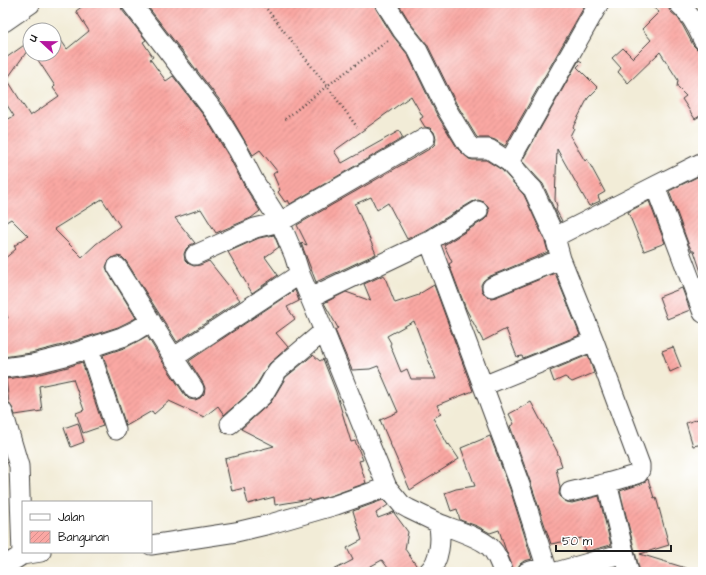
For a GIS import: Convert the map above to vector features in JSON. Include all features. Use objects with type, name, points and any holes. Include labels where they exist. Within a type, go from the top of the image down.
[{"type":"highway","points":[[3,21],[29,3]]},
{"type":"street","points":[[132,3],[216,114],[238,150],[254,181],[280,222],[387,488],[402,505],[438,523],[479,540],[490,547],[498,559],[503,572]]},
{"type":"street","points":[[385,3],[402,30],[417,48],[446,108],[467,143],[473,149],[489,149],[508,162],[533,189],[555,237],[561,259],[594,341],[640,465],[638,474],[570,492]]},
{"type":"street","points":[[508,162],[599,3]]},
{"type":"street","points":[[685,5],[703,40]]},
{"type":"street","points":[[195,255],[255,228],[280,222],[425,138]]},
{"type":"street","points":[[555,237],[703,162]]},
{"type":"street","points":[[655,186],[703,313]]},
{"type":"street","points":[[310,298],[429,241],[478,211]]},
{"type":"street","points":[[429,241],[550,570]]},
{"type":"street","points":[[492,287],[561,259]]},
{"type":"street","points":[[117,267],[173,358],[194,389]]},
{"type":"street","points":[[173,358],[300,274]]},
{"type":"street","points":[[3,368],[33,364],[64,356],[122,337],[151,321]]},
{"type":"street","points":[[230,424],[262,396],[273,377],[282,367],[324,331]]},
{"type":"street","points":[[483,386],[594,341]]},
{"type":"street","points":[[89,348],[116,430]]},
{"type":"street","points":[[3,412],[22,555]]},
{"type":"street","points":[[607,483],[629,572]]},
{"type":"street","points":[[152,545],[236,532],[270,524],[336,506],[387,488]]},
{"type":"street","points":[[428,572],[438,555],[440,537],[438,523]]},
{"type":"street","points":[[3,567],[22,555],[35,553]]},
{"type":"street","points":[[527,572],[550,570],[624,553]]},
{"type":"path","points":[[262,3],[328,86],[357,127]]},
{"type":"path","points":[[285,120],[402,30]]},
{"type":"building","points":[[87,3],[120,3],[122,10],[146,40],[143,42],[153,57],[150,59],[166,81],[173,76],[207,120],[260,211],[251,218],[216,233],[201,209],[175,218],[195,243],[186,249],[184,254],[185,260],[194,266],[209,261],[240,300],[177,342],[126,261],[122,257],[116,256],[108,262],[106,267],[136,318],[118,327],[62,345],[31,353],[3,357],[3,320],[8,318],[3,307],[3,260],[16,249],[14,246],[28,236],[11,219],[3,224],[3,122],[14,116],[3,99],[3,60],[22,47],[22,58],[7,79],[30,116],[59,96],[53,88],[55,86],[39,62],[62,62],[62,42],[67,49],[89,31],[76,11]],"holes":[[[102,199],[120,226],[96,244],[82,257],[54,229]]]},
{"type":"building","points":[[145,3],[374,3],[376,9],[393,36],[408,55],[436,113],[458,149],[469,159],[486,160],[502,170],[524,195],[545,241],[548,252],[488,277],[481,285],[482,291],[486,296],[491,298],[496,297],[555,273],[580,335],[523,358],[522,356],[517,357],[506,329],[483,341],[466,309],[449,264],[452,262],[444,245],[487,217],[489,211],[488,206],[484,202],[478,200],[407,239],[388,203],[377,210],[371,197],[355,204],[376,254],[316,282],[301,243],[307,245],[297,225],[431,148],[435,144],[436,138],[434,132],[430,128],[425,127],[420,119],[423,117],[411,96],[334,151],[342,163],[399,131],[403,138],[290,204],[288,200],[285,202],[278,192],[280,190],[273,174],[277,171],[260,150],[253,155],[225,107]]},
{"type":"building","points":[[398,3],[576,3],[584,7],[505,146],[495,140],[489,138],[478,138],[476,136],[456,103],[427,44],[411,24]]},
{"type":"building","points":[[647,3],[667,3],[670,11],[678,18],[693,45],[697,49],[703,51],[703,114],[695,119],[682,99],[686,96],[677,87],[678,80],[660,52],[628,83],[618,72],[621,68],[612,58],[623,48],[633,58],[651,40],[642,29],[659,12]]},
{"type":"building","points":[[579,60],[582,62],[577,67],[598,88],[588,98],[570,136],[585,161],[587,159],[605,192],[598,196],[600,201],[589,206],[557,149],[555,200],[557,206],[556,210],[562,221],[560,222],[543,184],[522,161]]},
{"type":"building","points":[[703,174],[703,272],[701,272],[694,251],[692,251],[688,243],[669,191]]},
{"type":"building","points":[[649,201],[665,243],[644,251],[628,212]]},
{"type":"building","points":[[274,235],[279,247],[265,257],[278,275],[252,293],[228,252],[259,238]]},
{"type":"building","points":[[384,275],[395,303],[419,295],[434,285],[473,391],[437,405],[441,414],[433,418],[448,445],[449,444],[459,459],[410,490],[380,420],[398,412],[378,366],[370,369],[352,370],[335,330],[338,328],[324,303],[346,292],[371,301],[364,284]],"holes":[[[414,321],[436,379],[411,379],[407,369],[401,372],[387,336]]]},
{"type":"building","points":[[682,288],[690,310],[667,319],[659,297]]},
{"type":"building","points":[[295,290],[299,301],[287,307],[295,319],[276,333],[288,347],[269,364],[254,389],[224,415],[218,406],[204,417],[169,401],[154,414],[152,411],[126,426],[103,355],[127,347],[147,336],[185,395],[189,399],[195,400],[204,394],[205,388],[189,361]]},
{"type":"building","points":[[673,347],[681,367],[670,372],[662,351]]},
{"type":"building","points":[[313,355],[320,361],[323,359],[336,392],[351,442],[355,441],[363,460],[359,461],[366,483],[311,501],[310,499],[275,505],[274,497],[248,504],[244,488],[232,491],[225,459],[274,446],[241,429],[271,402],[286,377]]},
{"type":"building","points":[[588,355],[594,373],[572,382],[565,377],[554,382],[550,371]]},
{"type":"building","points":[[82,362],[103,426],[83,433],[76,413],[84,410],[73,379],[39,386],[42,411],[15,415],[9,403],[6,379],[36,375]]},
{"type":"building","points":[[531,402],[557,451],[562,466],[556,468],[560,488],[559,494],[562,499],[572,503],[599,496],[611,545],[585,552],[582,538],[551,544],[510,426],[514,424],[509,414]]},
{"type":"building","points":[[698,419],[703,436],[703,444],[693,446],[686,423]]},
{"type":"building","points":[[78,423],[84,442],[71,447],[64,428]]},
{"type":"building","points":[[490,436],[510,489],[532,559],[524,561],[520,564],[516,572],[514,572],[499,530],[490,533],[477,526],[460,520],[457,509],[451,511],[445,493],[456,489],[475,486],[461,448]]},
{"type":"building","points":[[648,479],[654,498],[656,497],[669,545],[640,554],[689,569],[689,572],[640,572],[620,491],[641,484]]},
{"type":"building","points":[[383,500],[388,505],[376,513],[378,518],[394,512],[408,532],[405,549],[418,568],[417,572],[391,572],[382,560],[360,572],[330,572],[353,560],[347,548],[362,540],[353,511]]}]
